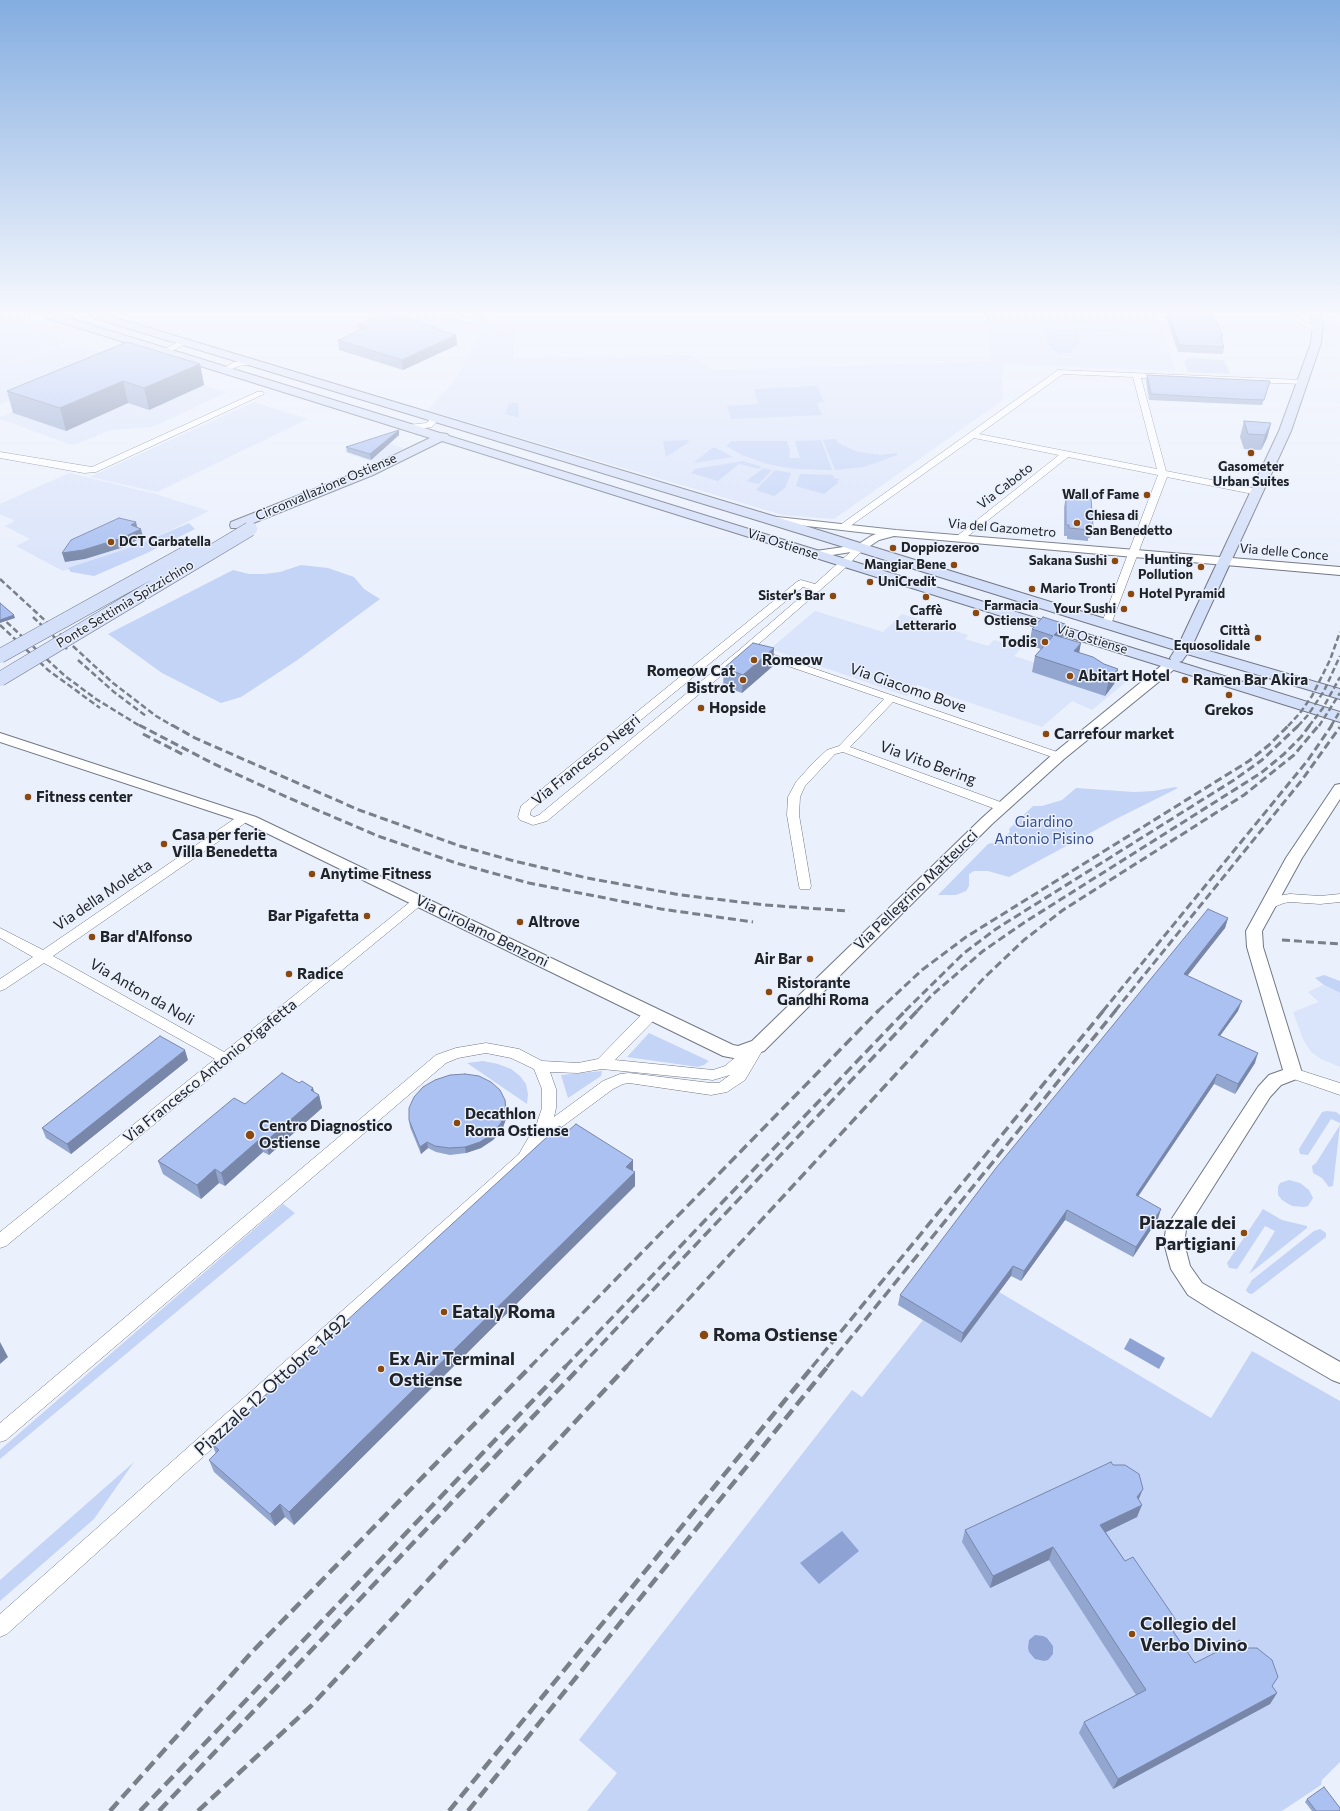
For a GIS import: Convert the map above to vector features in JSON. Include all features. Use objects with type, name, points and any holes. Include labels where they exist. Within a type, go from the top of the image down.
[{"type":"main road","name":"Via Ostiense","points":[[320,400],[408,427],[451,434],[768,519],[841,552],[1178,656],[1340,694]]},
{"type":"main road","name":"Via Ostiense","points":[[375,400],[429,416],[451,434],[813,554],[841,552],[860,548],[1106,625],[1178,656],[1340,717]]},
{"type":"main road","points":[[1178,656],[1258,492],[1285,431],[1297,400]]},
{"type":"main road","points":[[394,423],[411,436],[413,441],[412,451]]},
{"type":"main road","name":"Circonvallazione Ostiense","points":[[236,525],[354,478],[451,434]]},
{"type":"main road","name":"Circonvallazione Ostiense","points":[[250,529],[282,514],[375,478],[451,434]]},
{"type":"main road","name":"Ponte Settimia Spizzichino","points":[[0,656],[236,525]]},
{"type":"main road","name":"Ponte Settimia Spizzichino","points":[[0,679],[250,529]]},
{"type":"street","points":[[0,455],[84,470],[93,470],[248,400]]},
{"type":"street","points":[[843,526],[1024,400]]},
{"type":"street","points":[[1106,625],[1163,474],[1143,400]]},
{"type":"street","points":[[408,427],[419,428],[429,425],[434,421],[429,416]]},
{"type":"street","points":[[972,435],[1258,492]]},
{"type":"street","name":"Via Caboto","points":[[960,538],[1066,454]]},
{"type":"street","points":[[768,519],[896,533]]},
{"type":"street","points":[[860,548],[875,538],[896,533]]},
{"type":"street","name":"Via del Gazometro","points":[[896,533],[1225,561]]},
{"type":"street","name":"Via Francesco Negri","points":[[817,588],[801,583],[524,809],[524,817],[533,821],[543,818],[817,588],[841,552],[860,548]]},
{"type":"street","name":"Via delle Conce","points":[[1225,561],[1340,570]]},
{"type":"street","points":[[729,643],[746,649]]},
{"type":"street","name":"Via Giacomo Bove","points":[[746,649],[1059,756]]},
{"type":"street","name":"Via Pellegrino Matteucci","points":[[758,1046],[1002,807],[1059,756],[1178,656]]},
{"type":"street","points":[[804,886],[793,816],[794,797],[800,785],[818,765],[831,752],[843,748],[891,698]]},
{"type":"street","name":"Via Girolamo Benzoni","points":[[0,737],[244,818],[732,1051],[745,1052],[758,1046]]},
{"type":"street","name":"Via Vito Bering","points":[[843,748],[1002,807]]},
{"type":"street","points":[[1293,1073],[1254,943],[1256,927],[1294,858],[1340,789]]},
{"type":"street","name":"Via della Moletta","points":[[0,986],[244,818]]},
{"type":"street","points":[[1268,905],[1281,899],[1290,898],[1320,900],[1340,898]]},
{"type":"street","name":"Via Francesco Antonio Pigafetta","points":[[0,1241],[224,1058],[420,901]]},
{"type":"street","name":"Via Anton da Noli","points":[[0,932],[224,1058]]},
{"type":"street","points":[[602,1064],[652,1013]]},
{"type":"street","points":[[0,1434],[441,1059],[464,1051],[491,1048],[514,1053],[540,1066],[578,1068],[602,1064],[717,1074],[735,1067],[758,1046]]},
{"type":"street","name":"Piazzale 12 Ottobre 1492","points":[[538,1137],[608,1085],[620,1079],[629,1078],[711,1089],[722,1088],[740,1076],[758,1046]]},
{"type":"street","name":"Piazzale 12 Ottobre 1492","points":[[0,1627],[519,1162],[532,1148],[538,1137],[545,1123],[550,1101],[550,1090],[540,1066]]},
{"type":"street","points":[[1340,1089],[1293,1073],[1275,1080],[1264,1092],[1182,1219],[1175,1234],[1175,1251],[1181,1269],[1195,1289],[1340,1373]]},
{"type":"shaded area","points":[[0,400],[14,400],[0,405]]},
{"type":"shaded area","points":[[42,400],[211,400],[153,427],[110,430],[72,445],[0,419],[0,417]]},
{"type":"shaded area","points":[[437,400],[1003,400],[834,519],[783,515],[427,411]]},
{"type":"shaded area","points":[[254,402],[308,419],[157,492],[90,477]]},
{"type":"shaded area","points":[[371,438],[404,448],[376,463],[344,452]]},
{"type":"shaded area","points":[[69,473],[152,493],[209,511],[138,545],[63,571],[16,546],[30,539],[5,526],[15,521],[0,514],[0,504]]},
{"type":"shaded area","points":[[815,611],[883,632],[902,614],[968,635],[965,639],[988,646],[994,640],[1021,648],[1014,656],[1039,664],[1114,671],[1132,677],[1092,710],[1072,701],[1042,727],[917,685],[907,696],[770,649]]},
{"type":"shaded area","points":[[1323,985],[1340,993],[1340,1067],[1321,1059],[1311,1052],[1303,1039],[1293,1012],[1319,1002],[1308,992]]},
{"type":"shaded area","points":[[1130,1338],[1165,1358],[1159,1369],[1124,1349]]},
{"type":"shaded area","points":[[842,1531],[859,1551],[819,1584],[800,1563]]},
{"type":"shaded area","points":[[1035,1635],[1047,1638],[1053,1646],[1053,1654],[1048,1660],[1044,1661],[1035,1659],[1029,1652],[1029,1640]]},
{"type":"green space","points":[[757,400],[823,400],[824,402],[817,403],[822,415],[731,419],[727,406],[758,404]]},
{"type":"green space","points":[[509,403],[518,403],[519,418],[505,414]]},
{"type":"green space","points":[[835,439],[840,444],[858,452],[882,455],[897,453],[897,455],[864,467],[835,470],[823,440]]},
{"type":"green space","points":[[688,440],[689,442],[666,457],[663,441]]},
{"type":"green space","points":[[821,440],[832,470],[796,469],[771,465],[742,455],[726,446],[732,441],[787,441],[790,451],[789,458],[800,458],[795,441]]},
{"type":"green space","points":[[712,448],[716,448],[733,457],[693,463]]},
{"type":"green space","points":[[743,461],[762,467],[759,469],[739,464],[718,481],[691,473],[695,469]]},
{"type":"green space","points":[[764,468],[772,470],[759,484],[746,481]]},
{"type":"green space","points":[[775,470],[791,473],[785,488],[774,496],[756,490]]},
{"type":"green space","points":[[800,474],[833,475],[834,478],[840,479],[837,481],[839,482],[824,494],[796,486]]},
{"type":"green space","points":[[189,523],[195,529],[147,553],[94,576],[71,572],[68,568],[138,545]]},
{"type":"green space","points":[[301,565],[328,568],[354,577],[364,589],[380,599],[296,661],[241,697],[221,703],[162,673],[108,634],[233,570],[249,574],[264,574],[280,572]]},
{"type":"green space","name":"Giardino Antonio Pisino","points":[[1175,787],[1178,788],[1114,820],[1009,877],[988,871],[974,871],[969,874],[969,886],[966,891],[956,895],[938,895],[988,844],[1000,841],[1010,832],[1009,829],[1033,806],[1042,806],[1062,800],[1076,788],[1134,792],[1154,791]]},
{"type":"green space","points":[[1324,975],[1340,981],[1340,993],[1324,985],[1315,978]]},
{"type":"green space","points":[[649,1033],[709,1061],[698,1067],[627,1057]]},
{"type":"green space","points":[[483,1061],[498,1064],[511,1069],[520,1076],[526,1084],[528,1094],[527,1104],[467,1063]]},
{"type":"green space","points":[[602,1071],[601,1076],[568,1098],[561,1075]]},
{"type":"green space","points":[[1322,1112],[1336,1112],[1340,1115],[1340,1123],[1331,1119],[1308,1155],[1300,1154],[1299,1149]]},
{"type":"green space","points":[[1340,1125],[1333,1186],[1329,1187],[1322,1178],[1313,1173],[1312,1166],[1316,1163]]},
{"type":"green space","points":[[1289,1180],[1300,1183],[1309,1190],[1313,1198],[1308,1206],[1292,1206],[1282,1200],[1278,1195],[1278,1187],[1280,1183]]},
{"type":"green space","points":[[283,1204],[295,1213],[0,1459],[0,1450]]},
{"type":"green space","points":[[1263,1209],[1282,1220],[1307,1226],[1307,1228],[1249,1274],[1275,1231],[1265,1226],[1237,1269],[1229,1268],[1227,1263]]},
{"type":"green space","points":[[1320,1229],[1326,1233],[1326,1237],[1252,1294],[1248,1293],[1246,1290],[1252,1280],[1314,1231]]},
{"type":"green space","points":[[999,1292],[1211,1418],[1252,1351],[1340,1401],[1340,1762],[1322,1780],[1321,1785],[1282,1811],[587,1811],[617,1773],[579,1740],[852,1390],[862,1397],[923,1320],[961,1343]]},
{"type":"green space","points":[[134,1462],[94,1519],[0,1601],[0,1580]]},
{"type":"building","points":[[34,400],[80,400],[60,408]]},
{"type":"building","points":[[1244,421],[1271,423],[1265,435],[1248,434]]},
{"type":"building","points":[[399,430],[370,454],[346,447]]},
{"type":"building","name":"Chiesa di San Benedetto","points":[[1074,492],[1082,493],[1091,498],[1093,527],[1090,527],[1090,530],[1069,528],[1069,525],[1066,525],[1066,496]]},
{"type":"building","points":[[119,518],[136,522],[131,525],[141,529],[122,538],[83,550],[62,553],[71,540]]},
{"type":"building","points":[[0,603],[14,615],[0,620]]},
{"type":"building","points":[[1043,617],[1065,624],[1054,635],[1081,643],[1074,651],[1093,657],[1104,664],[1118,669],[1109,680],[1035,656],[1053,636],[1032,629]]},
{"type":"building","points":[[753,643],[774,648],[743,675],[724,668]]},
{"type":"building","points":[[1208,909],[1228,918],[1184,974],[1242,1001],[1218,1035],[1258,1053],[1238,1084],[1217,1074],[1136,1195],[1161,1209],[1136,1247],[1067,1210],[1024,1271],[1013,1266],[963,1333],[900,1295],[996,1168]]},
{"type":"building","points":[[160,1036],[185,1050],[67,1144],[42,1128]]},
{"type":"building","name":"Centro Diagnostico Ostiense","points":[[282,1073],[299,1083],[302,1081],[313,1088],[311,1090],[319,1095],[265,1142],[260,1139],[221,1173],[215,1169],[197,1185],[158,1161],[234,1098],[245,1104]]},
{"type":"building","name":"Decathlon Roma Ostiense","points":[[465,1074],[479,1076],[491,1082],[500,1090],[505,1100],[506,1112],[501,1123],[492,1134],[480,1142],[465,1147],[449,1148],[435,1146],[427,1142],[420,1147],[409,1120],[409,1108],[414,1097],[423,1087],[435,1080],[450,1075]]},
{"type":"building","name":"Ex Air Terminal Ostiense","points":[[576,1124],[633,1160],[626,1167],[635,1172],[289,1512],[280,1504],[270,1514],[209,1460],[219,1450],[212,1444],[559,1126],[568,1131]]},
{"type":"building","name":"Collegio del Verbo Divino","points":[[1111,1462],[1113,1465],[1125,1465],[1139,1474],[1143,1489],[1137,1497],[1142,1505],[1100,1525],[1125,1561],[1133,1557],[1176,1620],[1168,1624],[1195,1663],[1240,1640],[1245,1648],[1257,1648],[1272,1660],[1278,1677],[1272,1686],[1277,1693],[1118,1779],[1084,1722],[1146,1690],[1053,1547],[993,1576],[965,1530]]},
{"type":"building","points":[[1324,1787],[1340,1808],[1340,1811],[1316,1811],[1307,1799]]},
{"type":"railway","points":[[0,579],[113,683],[156,716],[173,726]]},
{"type":"railway","points":[[0,616],[65,676],[96,699],[140,726]]},
{"type":"railway","points":[[33,617],[67,649]]},
{"type":"railway","points":[[0,625],[48,670],[100,708]]},
{"type":"railway","points":[[1288,726],[1300,713],[1312,696],[1330,660],[1340,632]]},
{"type":"railway","points":[[1298,726],[1308,715],[1324,691],[1340,656]]},
{"type":"railway","points":[[78,660],[114,692],[146,716]]},
{"type":"railway","points":[[1309,726],[1323,708],[1340,677]]},
{"type":"railway","points":[[1319,726],[1340,693]]},
{"type":"railway","points":[[1331,726],[1340,711]]},
{"type":"railway","points":[[139,725],[212,763],[289,798],[378,836],[456,863],[529,883],[661,909],[753,922]]},
{"type":"railway","points":[[172,725],[195,738],[359,810],[460,846],[514,861],[587,878],[681,895],[765,905],[849,911]]},
{"type":"railway","points":[[917,1011],[931,996],[983,951],[1025,922],[1261,773],[1284,754],[1301,737],[1310,725]]},
{"type":"railway","points":[[954,1011],[984,978],[1024,940],[1063,910],[1244,795],[1294,755],[1319,725]]},
{"type":"railway","points":[[1103,1011],[1308,760],[1332,725]]},
{"type":"railway","points":[[878,1011],[922,970],[966,937],[1249,761],[1269,745],[1288,726]]},
{"type":"railway","points":[[906,1010],[964,953],[996,929],[1234,780],[1262,760],[1298,726]]},
{"type":"railway","points":[[1115,1011],[1302,780],[1340,727]]},
{"type":"railway","points":[[143,734],[184,755]]},
{"type":"railway","points":[[1282,940],[1340,944]]},
{"type":"railway","points":[[565,1367],[906,1010]]},
{"type":"railway","points":[[580,1367],[918,1010]]},
{"type":"railway","points":[[626,1367],[955,1010]]},
{"type":"railway","points":[[812,1367],[1104,1010]]},
{"type":"railway","points":[[827,1367],[1116,1010]]},
{"type":"railway","points":[[530,1367],[878,1011]]},
{"type":"railway","points":[[110,1811],[252,1652],[531,1366]]},
{"type":"railway","points":[[140,1811],[566,1366]]},
{"type":"railway","points":[[159,1811],[581,1366]]},
{"type":"railway","points":[[198,1811],[311,1706],[627,1366]]},
{"type":"railway","points":[[449,1811],[813,1366]]},
{"type":"railway","points":[[468,1811],[828,1366]]},
{"type":"place","name":"Gasometer Urban Suites","points":[[1251,453]]},
{"type":"place","name":"Wall of Fame","points":[[1147,495]]},
{"type":"place","name":"Chiesa di San Benedetto","points":[[1077,523]]},
{"type":"place","name":"DCT Garbatella","points":[[111,542]]},
{"type":"place","name":"Doppiozeroo","points":[[893,548]]},
{"type":"place","name":"Sakana Sushi","points":[[1115,561]]},
{"type":"place","name":"Mangiar Bene","points":[[954,565]]},
{"type":"place","name":"Hunting Pollution","points":[[1201,567]]},
{"type":"place","name":"UniCredit","points":[[870,582]]},
{"type":"place","name":"Mario Tronti","points":[[1032,589]]},
{"type":"place","name":"Hotel Pyramid","points":[[1131,594]]},
{"type":"place","name":"Sister’s Bar","points":[[833,596]]},
{"type":"place","name":"Caffè Letterario","points":[[926,597]]},
{"type":"place","name":"Your Sushi","points":[[1124,609]]},
{"type":"place","name":"Farmacia Ostiense","points":[[976,613]]},
{"type":"place","name":"Città Equosolidale","points":[[1258,638]]},
{"type":"place","name":"Todis","points":[[1045,642]]},
{"type":"place","name":"Romeow","points":[[754,660]]},
{"type":"place","name":"Abitart Hotel","points":[[1070,676]]},
{"type":"place","name":"Romeow Cat Bistrot","points":[[743,680]]},
{"type":"place","name":"Ramen Bar Akira","points":[[1185,680]]},
{"type":"place","name":"Grekos","points":[[1229,695]]},
{"type":"place","name":"Hopside","points":[[701,708]]},
{"type":"place","name":"Carrefour market","points":[[1046,734]]},
{"type":"place","name":"Fitness center","points":[[28,797]]},
{"type":"place","name":"Casa per ferie Villa Benedetta","points":[[164,844]]},
{"type":"place","name":"Anytime Fitness","points":[[312,874]]},
{"type":"place","name":"Bar Pigafetta","points":[[367,916]]},
{"type":"place","name":"Altrove","points":[[520,922]]},
{"type":"place","name":"Bar d'Alfonso","points":[[92,937]]},
{"type":"place","name":"Air Bar","points":[[810,959]]},
{"type":"place","name":"Radice","points":[[289,974]]},
{"type":"place","name":"Ristorante Gandhi Roma","points":[[769,992]]},
{"type":"place","name":"Decathlon Roma Ostiense","points":[[457,1123]]},
{"type":"place","name":"Centro Diagnostico Ostiense","points":[[250,1135]]},
{"type":"place","name":"Piazzale dei Partigiani","points":[[1244,1233]]},
{"type":"place","name":"Eataly Roma","points":[[444,1312]]},
{"type":"place","name":"Roma Ostiense","points":[[704,1335]]},
{"type":"place","name":"Ex Air Terminal Ostiense","points":[[381,1369]]},
{"type":"place","name":"Collegio del Verbo Divino","points":[[1132,1634]]}]
